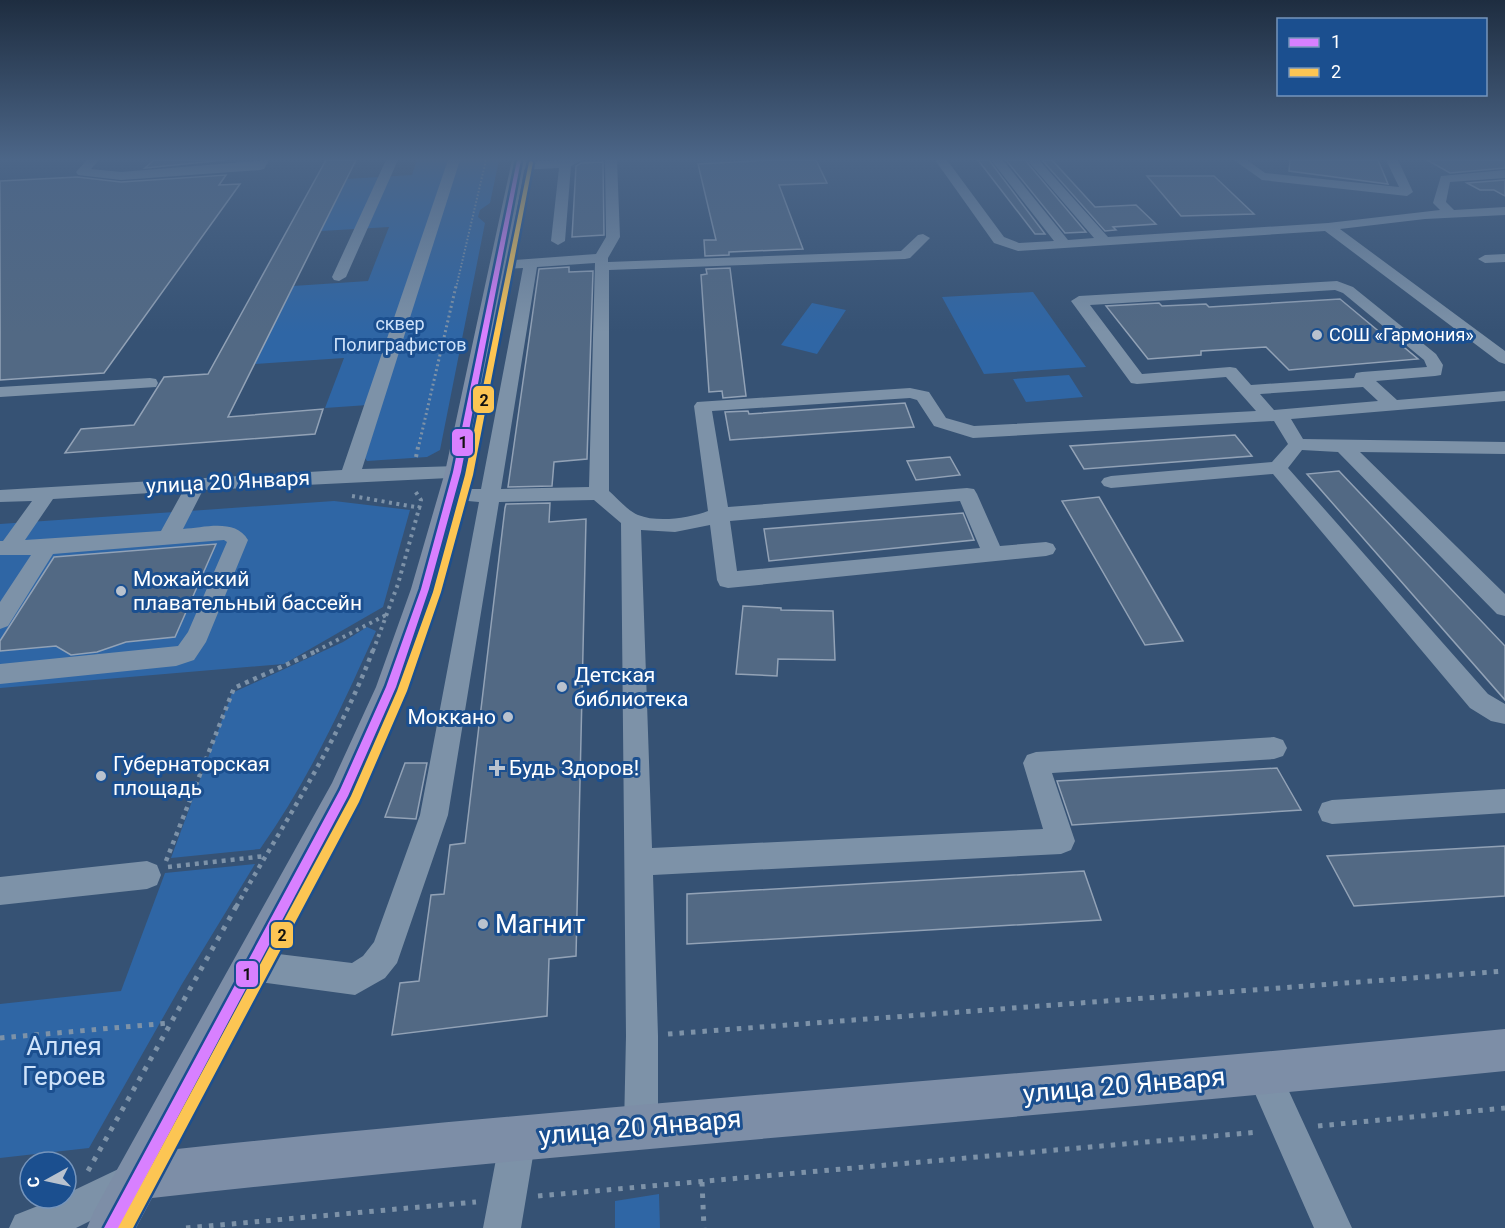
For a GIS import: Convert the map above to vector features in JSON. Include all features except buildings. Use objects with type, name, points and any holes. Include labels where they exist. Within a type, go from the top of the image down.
[{"type":"main road","points":[[111,1228],[253,966],[344,793],[372,734],[425,589],[457,472],[508,217]]},
{"type":"main road","name":"улица 20 Января","points":[[141,1176],[641,1126],[1505,1050]]},
{"type":"street","points":[[339,277],[366,217]]},
{"type":"street","points":[[350,476],[435,217]]},
{"type":"street","points":[[558,241],[562,217]]},
{"type":"street","points":[[599,493],[601,262],[614,237],[613,217]]},
{"type":"street","points":[[983,217],[999,240],[1018,247],[1328,227],[1419,217]]},
{"type":"street","points":[[1043,217],[1065,244]]},
{"type":"street","points":[[1083,217],[1105,242]]},
{"type":"street","points":[[1328,227],[1505,359]]},
{"type":"street","points":[[500,265],[905,255],[923,238]]},
{"type":"street","points":[[1485,259],[1505,258]]},
{"type":"street","points":[[253,966],[355,979],[374,968],[386,952],[434,815],[531,263]]},
{"type":"street","points":[[1297,444],[1275,415],[1230,372],[1137,379],[1079,301],[1337,285],[1348,290],[1385,320],[1430,357],[1435,365],[1435,371],[1362,377],[1393,406]]},
{"type":"street","points":[[1247,390],[1367,382]]},
{"type":"street","points":[[0,392],[150,383]]},
{"type":"street","points":[[1046,549],[728,580],[703,406],[910,393],[923,396],[940,422],[973,432],[1275,415],[1505,396]]},
{"type":"street","points":[[1297,444],[1505,448]]},
{"type":"street","points":[[1111,482],[1278,468],[1297,444]]},
{"type":"street","points":[[1343,446],[1505,608]]},
{"type":"street","points":[[1278,468],[1479,701],[1500,714],[1505,714]]},
{"type":"street","points":[[457,472],[464,495],[599,493],[631,521],[660,526],[692,524],[719,515],[967,494],[993,554]]},
{"type":"street","name":"улица 20 Января","points":[[0,496],[457,472]]},
{"type":"street","points":[[168,538],[196,484]]},
{"type":"street","points":[[5,547],[47,493]]},
{"type":"street","points":[[631,521],[642,1036],[641,1126]]},
{"type":"street","points":[[0,674],[176,657],[186,653],[198,636],[238,540],[228,533],[47,547],[5,547]]},
{"type":"street","points":[[0,620],[47,547]]},
{"type":"street","points":[[638,862],[1061,841],[1036,763],[1274,747]]},
{"type":"street","points":[[1332,812],[1505,801]]},
{"type":"street","points":[[0,891],[147,875]]},
{"type":"street","points":[[1263,1072],[1333,1228]]},
{"type":"street","points":[[504,1214],[518,1138]]},
{"type":"street","name":"улица 20 Января","points":[[28,1228],[59,1217],[141,1176]]},
{"type":"path","points":[[414,464],[472,217]]},
{"type":"path","points":[[85,1174],[266,856],[365,671],[398,584],[421,500],[418,493],[409,486]]},
{"type":"path","points":[[266,856],[164,867],[234,688],[291,664],[386,615]]},
{"type":"path","points":[[642,1036],[1505,971]]},
{"type":"path","points":[[0,1038],[169,1023]]},
{"type":"path","points":[[186,1228],[504,1214],[702,1182],[1505,1108]]},
{"type":"path","points":[[702,1182],[704,1228]]},
{"type":"green space","name":"сквер Полиграфистов","points":[[328,217],[478,217],[485,223],[440,450],[427,457],[367,461],[365,458],[382,404],[325,408],[344,358],[255,364],[293,286],[368,281],[389,227],[321,231]]},
{"type":"green space","points":[[1033,292],[1086,367],[984,374],[942,297]]},
{"type":"green space","points":[[812,303],[846,310],[817,354],[781,345]]},
{"type":"green space","points":[[1069,375],[1083,397],[1026,402],[1013,379]]},
{"type":"green space","points":[[334,501],[410,510],[383,607],[284,664],[0,688],[0,524]]},
{"type":"green space","points":[[367,627],[376,631],[337,715],[294,797],[260,849],[171,858],[232,693],[343,642]]},
{"type":"green space","name":"Аллея Героев","points":[[255,864],[182,984],[89,1148],[18,1150],[18,1156],[0,1158],[0,1004],[121,991],[165,873]]},
{"type":"green space","points":[[659,1194],[660,1228],[615,1228],[615,1201]]},
{"type":"transit line","name":"1","points":[[111,1228],[344,793],[391,687],[425,589],[457,472],[508,217]]},
{"type":"transit line","name":"2","points":[[125,1228],[355,799],[402,691],[437,592],[469,475],[520,217]]},
{"type":"place","name":"СОШ «Гармония»","points":[[1317,335]]},
{"type":"place","name":"Можайский плавательный бассейн","points":[[121,591]]},
{"type":"place","name":"Детская библиотека","points":[[562,687]]},
{"type":"place","name":"Моккано","points":[[508,717]]},
{"type":"place","name":"Будь Здоров!","points":[[497,768]]},
{"type":"place","name":"Губернаторская площадь","points":[[101,776]]},
{"type":"place","name":"Магнит","points":[[483,924]]}]
